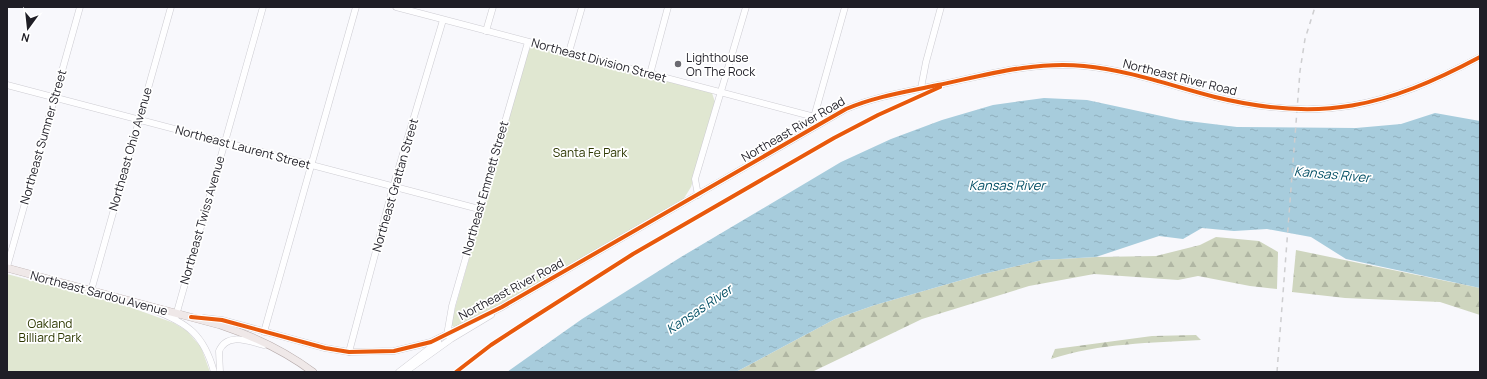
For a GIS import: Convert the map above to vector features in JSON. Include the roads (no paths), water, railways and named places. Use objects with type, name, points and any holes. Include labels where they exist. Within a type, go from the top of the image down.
[{"type":"main road","name":"Northeast Sardou Avenue","points":[[7,268],[135,302],[176,316],[191,317],[245,334],[277,348],[313,372]]},
{"type":"street","name":"Northeast Sumner Street","points":[[7,268],[80,7]]},
{"type":"street","name":"Northeast Ohio Avenue","points":[[91,291],[138,119],[171,7]]},
{"type":"street","name":"Northeast Twiss Avenue","points":[[176,316],[263,7]]},
{"type":"street","points":[[264,332],[310,165],[356,7]]},
{"type":"street","name":"Northeast Division Street","points":[[399,7],[443,20],[826,120]]},
{"type":"street","points":[[486,31],[494,7]]},
{"type":"street","points":[[569,52],[582,7]]},
{"type":"street","points":[[650,74],[668,7]]},
{"type":"street","points":[[698,195],[695,179],[722,93],[746,7]]},
{"type":"street","points":[[814,117],[845,7]]},
{"type":"street","points":[[921,88],[926,62],[941,7]]},
{"type":"street","name":"Northeast Grattan Street","points":[[349,352],[394,187],[443,20]]},
{"type":"street","name":"Northeast Emmett Street","points":[[447,335],[452,306],[528,42]]},
{"type":"street","name":"Northeast River Road","points":[[447,335],[502,307],[826,120],[865,101],[921,88],[1031,67],[1083,66],[1111,70],[1243,103],[1302,110],[1347,107],[1399,94],[1431,82],[1480,57]]},
{"type":"street","name":"Northeast Laurent Street","points":[[7,85],[479,209]]},
{"type":"street","points":[[405,372],[431,352],[502,307]]},
{"type":"street","points":[[176,316],[204,344],[214,372]]},
{"type":"street","name":"Northeast Sardou Avenue","points":[[191,317],[222,320],[325,348],[349,352],[381,352],[406,349],[432,342],[447,335]]},
{"type":"street","points":[[399,372],[447,335]]},
{"type":"street","points":[[220,372],[219,351],[227,342],[239,338],[277,348]]},
{"type":"water","name":"Kansas River","points":[[1044,98],[1087,100],[1180,120],[1237,127],[1356,128],[1401,124],[1435,113],[1480,121],[1480,288],[1346,259],[1311,237],[1267,229],[1234,231],[1202,228],[1183,239],[1159,236],[1096,257],[1042,260],[979,275],[875,305],[835,319],[736,372],[507,372],[582,319],[681,257],[841,162],[891,139],[942,120],[993,105]]},
{"type":"railway","points":[[1277,372],[1300,71],[1305,39],[1315,7]]},
{"type":"place","name":"Lighthouse On The Rock","points":[[678,64]]},
{"type":"park label","name":"Santa Fe Park","points":[[590,152]]},
{"type":"park label","name":"Oakland Billiard Park","points":[[50,330]]}]
